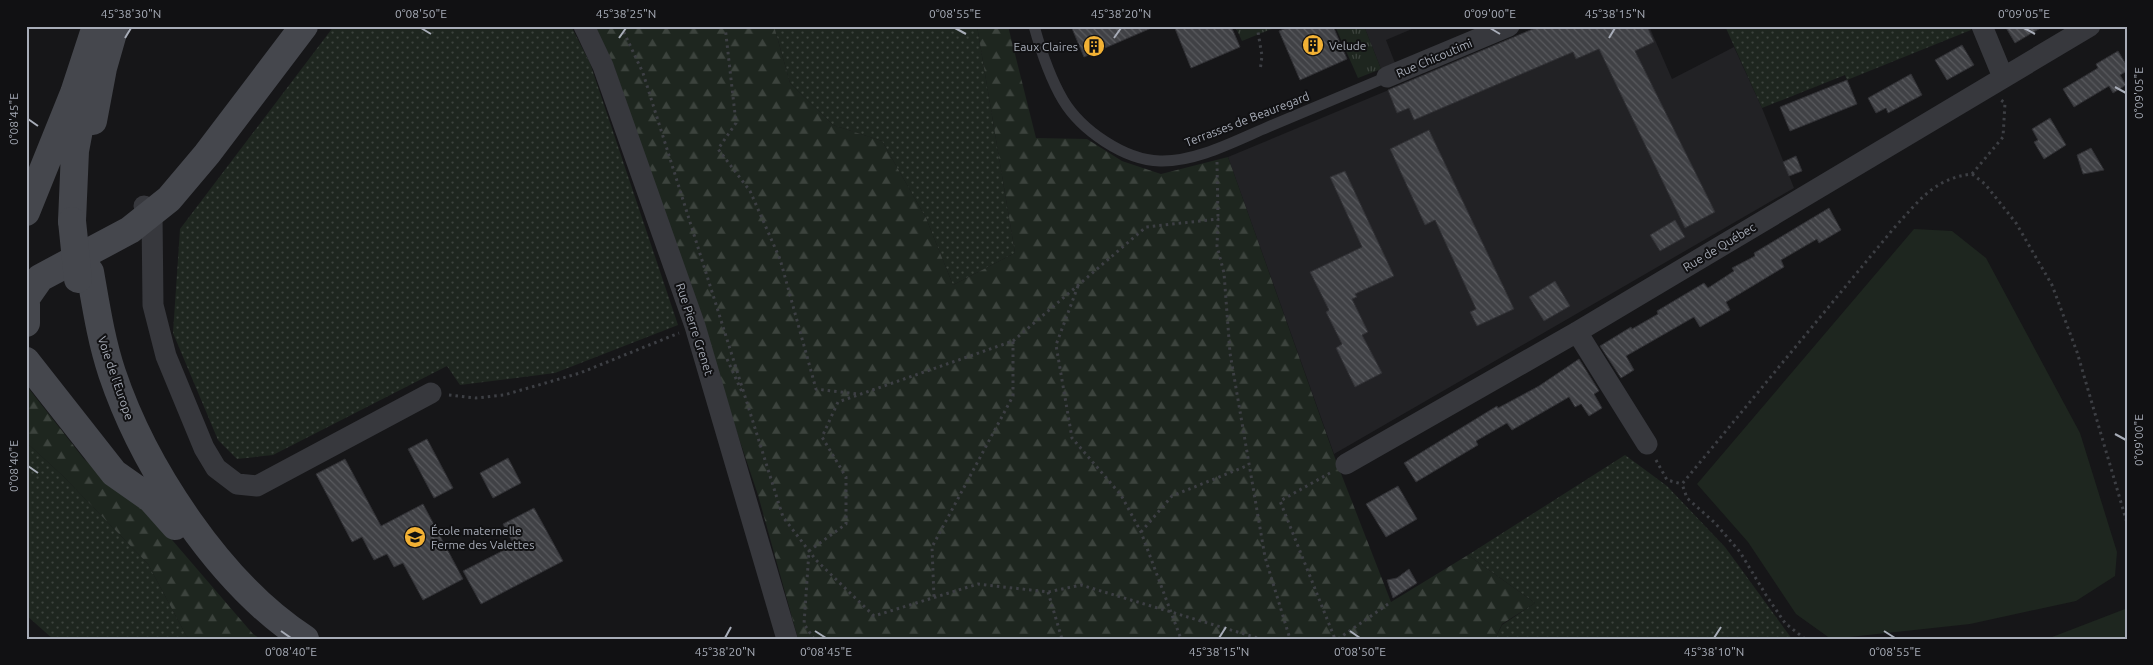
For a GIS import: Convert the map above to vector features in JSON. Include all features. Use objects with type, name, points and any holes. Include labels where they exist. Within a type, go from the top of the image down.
[{"type":"main road","points":[[26,212],[74,93],[96,26]]},
{"type":"main road","name":"Voie de l'Europe","points":[[103,26],[88,78],[76,151],[79,221],[92,354],[123,434],[152,490],[192,546],[244,605],[282,639]]},
{"type":"main road","name":"Voie de l'Europe","points":[[79,221],[103,68],[115,26]]},
{"type":"main road","points":[[26,269],[139,215],[286,26]]},
{"type":"main road","points":[[26,298],[40,278],[178,190],[304,26]]},
{"type":"main road","name":"Voie de l'Europe","points":[[84,276],[112,373],[138,437],[169,492],[216,557],[260,603],[305,639]]},
{"type":"main road","points":[[26,304],[26,323]]},
{"type":"main road","points":[[26,361],[114,473],[151,499],[192,546]]},
{"type":"street","name":"Rue Pierre Grenet","points":[[584,26],[604,66],[695,326],[787,639]]},
{"type":"street","name":"Rue Chicoutimi","points":[[1387,77],[1509,26]]},
{"type":"street","points":[[1982,26],[1994,82]]},
{"type":"street","name":"Rue de Québec","points":[[1346,464],[1577,332],[2090,26]]},
{"type":"street","points":[[139,215],[151,270],[153,305],[166,356],[204,448],[216,468],[237,484],[258,486],[431,393]]},
{"type":"street","points":[[1577,332],[1646,444]]},
{"type":"lane","name":"Terrasses de Beauregard","points":[[1034,26],[1043,58],[1064,101],[1096,135],[1116,148],[1137,157],[1159,161],[1180,160],[1217,148],[1387,77]]},
{"type":"path","points":[[621,26],[644,73],[783,517],[809,551],[874,616],[978,584],[1048,592],[1081,585],[1261,639]]},
{"type":"path","points":[[725,26],[736,123],[718,149],[750,191],[780,259],[816,389],[859,394]]},
{"type":"path","points":[[1257,26],[1262,56],[1260,71]]},
{"type":"path","points":[[1972,174],[2002,137],[2005,103],[1994,82]]},
{"type":"path","points":[[1217,148],[1217,246],[1224,274],[1230,353],[1265,558],[1290,639]]},
{"type":"path","points":[[1682,484],[1881,244],[1930,189],[1956,175],[1972,174],[1985,184],[2016,223],[2052,285],[2077,352],[2127,523]]},
{"type":"path","points":[[814,639],[804,624],[809,551],[846,524],[846,477],[822,437],[838,402],[1013,341],[1146,227],[1218,219]]},
{"type":"path","points":[[1078,285],[1056,345],[1072,438],[1121,495],[1140,532],[1169,612],[1181,639]]},
{"type":"path","points":[[431,393],[476,398],[504,395],[580,373],[695,326]]},
{"type":"path","points":[[934,598],[932,547],[1013,396],[1013,341]]},
{"type":"path","points":[[1646,444],[1668,480],[1682,484]]},
{"type":"path","points":[[1346,464],[1280,501],[1337,639],[1391,602]]},
{"type":"path","points":[[1140,532],[1172,496],[1249,465]]},
{"type":"path","points":[[1682,484],[1687,498],[1715,523],[1740,552],[1785,623],[1805,639]]},
{"type":"path","points":[[1048,592],[1062,639]]},
{"type":"shaded area","points":[[1364,26],[1419,26],[1386,40],[1395,63],[1381,69]]},
{"type":"shaded area","points":[[1542,26],[1649,26],[1672,79],[1734,47],[1762,108],[1794,188],[1334,454],[1228,157]]},
{"type":"green space","points":[[334,26],[571,26],[590,63],[678,325],[555,373],[460,385],[447,366],[273,455],[237,459],[218,440],[173,333],[180,229]]},
{"type":"green space","points":[[595,26],[774,26],[790,83],[833,125],[882,141],[926,218],[953,285],[1015,253],[977,26],[1008,26],[1036,138],[1087,139],[1122,161],[1161,174],[1228,157],[1335,458],[1391,602],[1468,555],[1535,603],[1502,624],[1495,639],[798,639],[758,495],[614,66]]},
{"type":"green space","points":[[774,26],[977,26],[1015,253],[953,285],[926,218],[882,141],[833,125],[790,83]]},
{"type":"green space","points":[[1235,26],[1279,26],[1242,41]]},
{"type":"green space","points":[[1335,26],[1364,26],[1381,69],[1358,78]]},
{"type":"green space","points":[[1725,26],[1970,26],[1971,30],[1847,80],[1845,75],[1762,108]]},
{"type":"green space","points":[[1914,229],[1952,231],[1986,258],[2080,433],[2117,552],[2115,576],[2076,601],[1970,624],[1831,639],[1796,614],[1748,542],[1697,484]]},
{"type":"green space","points":[[26,385],[84,459],[135,503],[142,505],[253,634],[261,639],[188,639],[148,564],[63,476],[26,442]]},
{"type":"green space","points":[[26,442],[63,476],[148,564],[188,639],[53,639],[26,615]]},
{"type":"green space","points":[[1625,455],[1667,486],[1725,547],[1792,639],[1495,639],[1502,625],[1535,603],[1468,555]]},
{"type":"green space","points":[[2125,609],[2127,614],[2127,639],[2047,639]]},
{"type":"building","name":"Eaux Claires","points":[[1071,26],[1156,26],[1084,57]]},
{"type":"building","points":[[1174,26],[1231,26],[1240,47],[1191,68]]},
{"type":"building","name":"Velude","points":[[1291,26],[1333,26],[1347,59],[1300,80],[1279,31]]},
{"type":"building","points":[[1540,26],[1647,26],[1654,42],[1635,51],[1715,212],[1685,228],[1599,49],[1576,59],[1573,52],[1414,120],[1409,108],[1397,113],[1388,90]]},
{"type":"building","points":[[2005,26],[2044,26],[2015,43]]},
{"type":"building","points":[[1962,45],[1974,65],[1947,80],[1935,60]]},
{"type":"building","points":[[2118,51],[2127,66],[2127,71],[2120,75],[2126,85],[2113,93],[2109,86],[2074,107],[2063,89],[2098,68],[2096,64]]},
{"type":"building","points":[[1911,74],[1922,95],[1888,113],[1886,108],[1876,113],[1868,98]]},
{"type":"building","points":[[1847,80],[1857,104],[1790,131],[1780,107]]},
{"type":"building","points":[[2050,118],[2066,145],[2044,159],[2034,142],[2038,140],[2032,129]]},
{"type":"building","points":[[1429,130],[1514,309],[1477,326],[1470,312],[1476,309],[1435,220],[1425,225],[1390,149]]},
{"type":"building","points":[[2091,148],[2104,170],[2083,174],[2077,155]]},
{"type":"building","points":[[1796,156],[1802,171],[1789,176],[1783,162]]},
{"type":"building","points":[[1345,171],[1394,276],[1355,294],[1357,297],[1352,299],[1368,332],[1362,335],[1382,373],[1355,387],[1336,348],[1342,344],[1326,312],[1329,310],[1310,272],[1362,247],[1330,177]]},
{"type":"building","points":[[1829,208],[1841,230],[1819,243],[1817,239],[1781,260],[1784,267],[1726,302],[1730,310],[1700,327],[1694,317],[1626,356],[1634,370],[1621,378],[1600,346],[1631,327],[1632,329],[1658,314],[1657,311],[1704,283],[1708,288],[1734,271],[1732,268],[1755,256],[1754,253]]},
{"type":"building","points":[[1675,220],[1685,237],[1660,251],[1650,235]]},
{"type":"building","points":[[1555,281],[1570,306],[1544,321],[1529,297]]},
{"type":"building","points":[[1579,359],[1599,391],[1594,394],[1602,408],[1589,416],[1581,404],[1575,407],[1569,397],[1512,430],[1507,423],[1476,441],[1478,445],[1416,482],[1404,463],[1497,406],[1498,408],[1539,386]]},
{"type":"building","points":[[427,439],[453,488],[434,498],[408,449]]},
{"type":"building","points":[[508,458],[521,483],[493,498],[480,473]]},
{"type":"building","points":[[345,459],[381,526],[423,504],[463,579],[423,600],[403,563],[394,567],[387,554],[374,560],[362,537],[352,542],[316,474]]},
{"type":"building","points":[[1398,486],[1417,519],[1386,537],[1366,504]]},
{"type":"building","points":[[534,508],[563,561],[481,604],[463,571],[514,545],[503,524]]},
{"type":"building","points":[[1409,569],[1417,583],[1393,598],[1387,580],[1397,578]]},
{"type":"place","name":"Velude","points":[[1313,45]]},
{"type":"place","name":"Eaux Claires","points":[[1094,46]]},
{"type":"place","name":"École maternelle Ferme des Valettes","points":[[415,537]]}]
